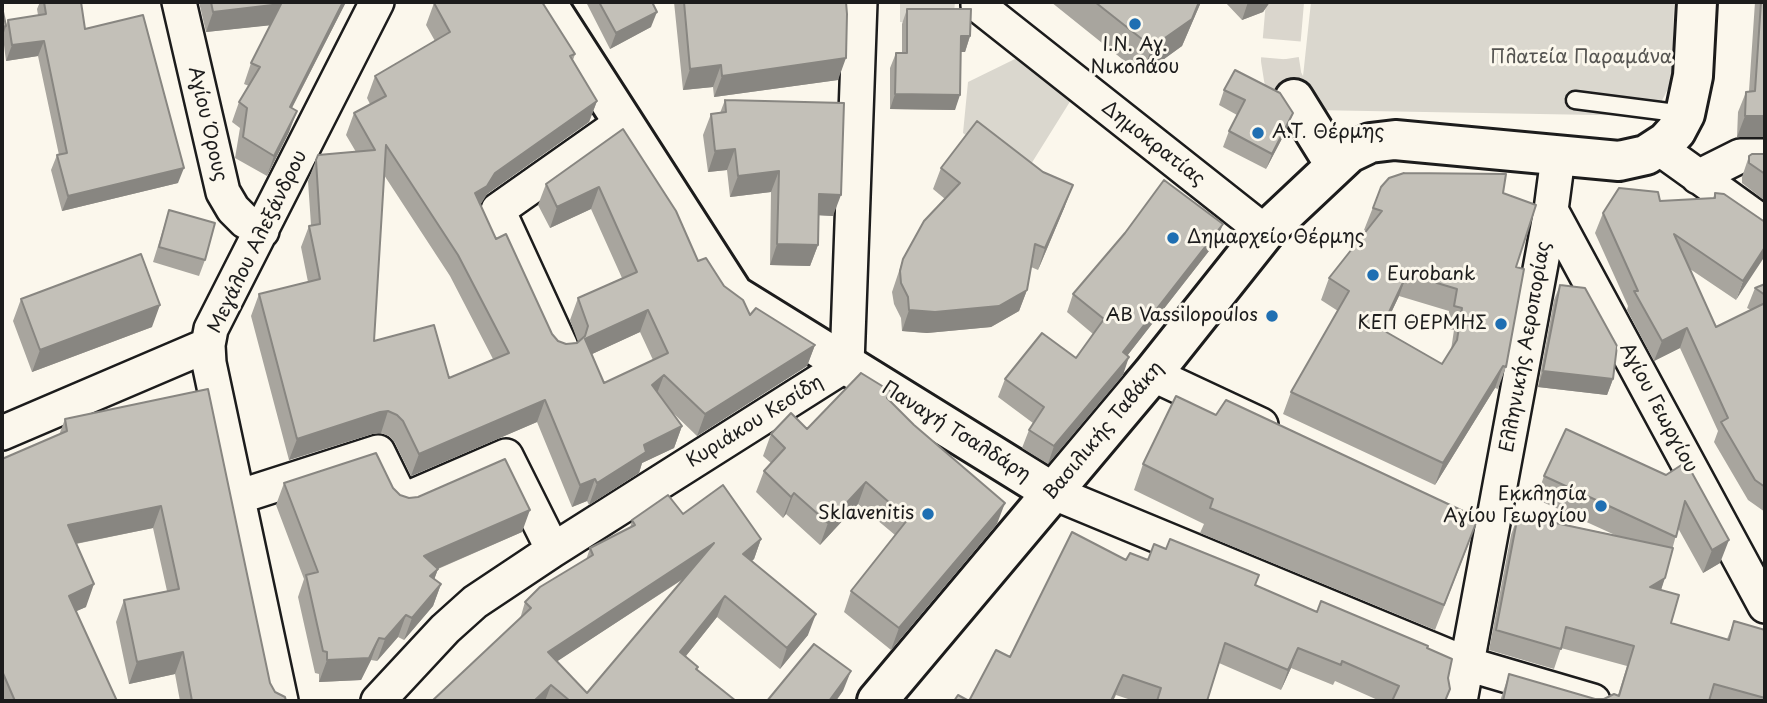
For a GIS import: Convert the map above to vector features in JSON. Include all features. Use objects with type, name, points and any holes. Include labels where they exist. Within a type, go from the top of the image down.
[{"type":"main road","name":"Παναγή Τσαλδάρη","points":[[546,2],[734,295],[1052,492]]},
{"type":"main road","points":[[1294,99],[1335,165],[1359,147],[1382,140],[1629,161],[1659,148],[1676,131],[1685,114],[1693,76],[1697,2]]},
{"type":"main road","name":"Βασιλικής Ταβάκη","points":[[877,701],[1152,374],[1265,232],[1335,165]]},
{"type":"street","name":"Αγίου Όρους","points":[[179,2],[223,192],[233,209],[245,221],[262,231]]},
{"type":"street","name":"Μεγάλου Αλεξάνδρου","points":[[281,701],[209,363],[208,345],[211,330],[377,2]]},
{"type":"street","points":[[847,364],[860,2]]},
{"type":"street","name":"Δημοκρατίας","points":[[979,2],[978,5],[1265,232]]},
{"type":"street","points":[[561,347],[498,210],[623,122]]},
{"type":"street","points":[[1659,148],[1765,224]]},
{"type":"street","points":[[1698,177],[1740,156],[1765,156]]},
{"type":"street","name":"Ελληνικής Αεροπορίας","points":[[1460,701],[1467,664],[1479,527],[1551,210],[1558,157]]},
{"type":"street","name":"Αγίου Γεωργίου","points":[[1551,210],[1765,606]]},
{"type":"street","points":[[2,433],[208,345]]},
{"type":"street","name":"Κυριάκου Κεσίδη","points":[[378,701],[444,629],[468,608],[553,550],[847,364]]},
{"type":"street","points":[[1152,374],[1290,439]]},
{"type":"street","points":[[238,496],[378,452],[402,501],[506,456],[553,550]]},
{"type":"street","name":"Παναγή Τσαλδάρη","points":[[1052,492],[1467,664],[1593,701]]},
{"type":"lane","points":[[1575,100],[1685,114]]},
{"type":"green space","points":[[900,2],[955,2],[953,24],[900,22]]},
{"type":"green space","name":"Πλατεία Παραμάνα","points":[[1311,2],[1674,2],[1672,81],[1654,116],[1311,110],[1301,95]]},
{"type":"green space","points":[[1017,58],[1071,100],[1023,177],[963,133],[968,82]]},
{"type":"building","points":[[44,2],[81,2],[85,29],[143,15],[184,168],[68,196],[57,155],[67,153],[44,41],[12,45],[8,20],[46,14]]},
{"type":"building","points":[[211,2],[343,2],[290,107],[297,111],[274,156],[243,137],[247,108],[239,102],[260,67],[251,63],[281,4],[213,12]]},
{"type":"building","points":[[542,2],[575,54],[570,56],[597,101],[495,173],[487,186],[475,193],[496,239],[506,234],[552,334],[558,341],[566,344],[577,343],[585,336],[588,326],[578,298],[637,272],[599,187],[557,207],[546,184],[623,129],[676,211],[698,261],[706,258],[724,286],[743,300],[750,315],[756,308],[815,345],[705,414],[664,375],[652,385],[682,426],[644,445],[646,452],[597,483],[595,479],[580,485],[545,400],[419,454],[403,421],[388,411],[297,439],[259,294],[320,279],[309,226],[320,224],[316,160],[318,155],[375,150],[354,113],[386,96],[375,76],[450,32],[434,3]],"holes":[[[386,145],[458,255],[509,353],[449,378],[434,325],[374,341]],[[648,310],[668,353],[604,383],[585,339]]]},
{"type":"building","points":[[599,2],[652,2],[657,12],[616,33]]},
{"type":"building","points":[[684,2],[846,2],[846,58],[722,76],[721,65],[690,69]]},
{"type":"building","points":[[1095,2],[1199,2],[1192,19],[1152,47]]},
{"type":"building","points":[[1761,2],[1765,2],[1765,116],[1745,116],[1746,92],[1755,91]]},
{"type":"building","points":[[2,7],[6,26],[2,27]]},
{"type":"building","points":[[907,9],[971,9],[970,36],[961,36],[960,95],[895,94],[896,53],[907,53]]},
{"type":"building","name":"Α.Τ. Θέρμης","points":[[1235,70],[1280,93],[1293,113],[1272,154],[1229,131],[1245,100],[1224,90]]},
{"type":"building","points":[[725,100],[844,103],[841,195],[819,194],[818,245],[777,244],[779,171],[738,176],[735,149],[715,151],[711,114],[726,112]]},
{"type":"building","points":[[977,121],[1043,172],[1073,185],[1045,248],[1035,244],[1027,290],[999,306],[935,312],[909,310],[908,297],[901,283],[903,259],[924,221],[960,183],[941,168]]},
{"type":"building","points":[[1765,154],[1765,174],[1749,163],[1749,156]]},
{"type":"building","points":[[1404,173],[1506,174],[1503,193],[1536,205],[1516,267],[1524,269],[1506,367],[1503,366],[1443,463],[1291,392],[1349,291],[1329,278],[1382,211],[1373,208],[1381,187],[1389,178]],"holes":[[[1407,274],[1457,289],[1454,306],[1462,308],[1457,340],[1442,364],[1381,329]]]},
{"type":"building","points":[[1164,180],[1223,224],[1123,352],[1129,357],[1054,446],[1029,430],[1044,407],[1005,379],[1042,333],[1076,358],[1104,319],[1073,294],[1125,233]]},
{"type":"building","points":[[1619,188],[1658,192],[1660,201],[1715,198],[1715,193],[1724,194],[1765,222],[1765,247],[1743,281],[1674,234],[1716,327],[1765,303],[1765,487],[1755,480],[1721,422],[1728,418],[1687,328],[1662,341],[1634,291],[1638,291],[1603,213]]},
{"type":"building","points":[[169,210],[215,223],[205,260],[159,247]]},
{"type":"building","points":[[141,254],[160,305],[40,350],[21,299]]},
{"type":"building","points":[[1765,284],[1765,295],[1755,288]]},
{"type":"building","points":[[1560,285],[1585,288],[1617,346],[1613,379],[1543,371]]},
{"type":"building","points":[[861,373],[892,392],[887,398],[914,425],[1005,503],[899,628],[851,591],[908,519],[866,482],[828,523],[794,493],[791,497],[764,471],[785,448],[771,434],[791,413],[807,429]]},
{"type":"building","points":[[208,389],[270,683],[275,692],[285,697],[286,701],[192,701],[183,652],[137,662],[124,600],[179,589],[161,506],[68,525],[94,584],[69,596],[117,701],[15,701],[2,671],[2,459],[67,431],[65,419]]},
{"type":"building","points":[[1176,396],[1216,415],[1226,400],[1478,518],[1444,605],[1210,508],[1213,499],[1143,464]]},
{"type":"building","points":[[1566,429],[1666,475],[1686,462],[1729,540],[1712,550],[1685,501],[1676,537],[1544,476]]},
{"type":"building","points":[[376,453],[393,488],[400,495],[409,498],[418,497],[505,459],[530,510],[424,556],[438,569],[430,576],[441,584],[412,618],[406,615],[385,639],[379,638],[369,658],[327,660],[306,575],[318,572],[284,483]]},
{"type":"building","points":[[723,485],[761,539],[743,554],[816,614],[787,648],[725,596],[680,652],[698,667],[696,669],[736,701],[570,701],[551,685],[534,701],[432,701],[531,608],[525,602],[540,587],[593,555],[590,548],[635,525],[632,520],[668,495],[683,514]],"holes":[[[714,543],[587,693],[548,652]]]},
{"type":"building","points":[[1518,515],[1673,548],[1665,578],[1650,587],[1679,595],[1671,623],[1729,640],[1734,621],[1765,630],[1765,698],[1714,684],[1709,701],[1503,701],[1509,674],[1595,699],[1604,699],[1614,694],[1619,696],[1634,646],[1566,627],[1561,649],[1496,630]]},
{"type":"building","points":[[1072,532],[1126,560],[1130,553],[1148,560],[1154,544],[1166,549],[1170,539],[1259,575],[1255,585],[1317,612],[1321,601],[1428,646],[1427,648],[1452,659],[1448,678],[1450,689],[1445,701],[1392,701],[1399,686],[1342,661],[1341,665],[1298,648],[1288,670],[1225,643],[1207,701],[1157,701],[1161,688],[1123,675],[1111,701],[969,701],[996,650],[1010,657]]},
{"type":"building","points":[[814,644],[851,671],[829,701],[767,701]]},
{"type":"building","points":[[958,695],[969,701],[954,701]]},
{"type":"tunnel","points":[[1285,2],[1280,60],[1283,79],[1294,99]]},
{"type":"place","name":"Ι.Ν. Αγ. Νικολάου","points":[[1135,24]]},
{"type":"place","name":"Α.Τ. Θέρμης","points":[[1258,133]]},
{"type":"place","name":"Δημαρχείο Θέρμης","points":[[1173,238]]},
{"type":"place","name":"Eurobank","points":[[1373,275]]},
{"type":"place","name":"AB Vassilopoulos","points":[[1272,316]]},
{"type":"place","name":"ΚΕΠ ΘΕΡΜΗΣ","points":[[1501,324]]},
{"type":"place","name":"Εκκλησία Αγίου Γεωργίου","points":[[1601,506]]},
{"type":"place","name":"Sklavenitis","points":[[928,514]]}]
